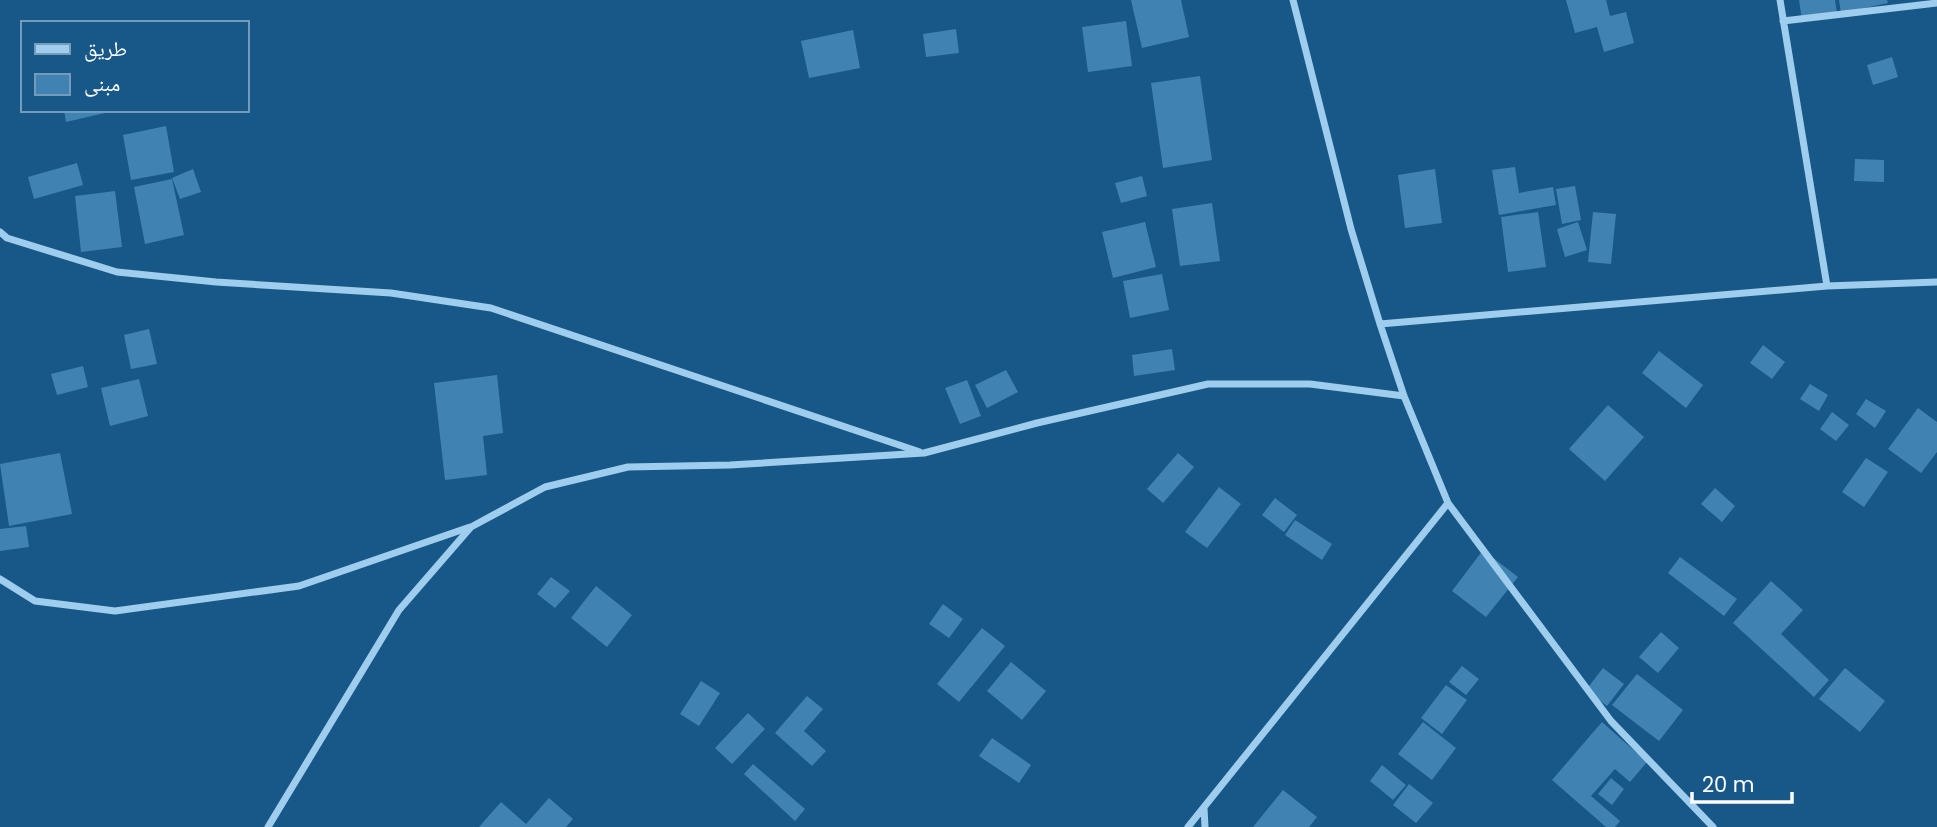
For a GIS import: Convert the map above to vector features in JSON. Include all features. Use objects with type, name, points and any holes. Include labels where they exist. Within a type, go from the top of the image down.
[{"type":"street","points":[[1293,0],[1351,229],[1380,324],[1404,396],[1448,503],[1611,721],[1713,827]]},
{"type":"street","points":[[1780,0],[1827,286]]},
{"type":"street","points":[[1783,21],[1937,3]]},
{"type":"street","points":[[0,232],[7,238],[117,272],[216,282],[391,293],[491,308],[924,453]]},
{"type":"street","points":[[1380,324],[1827,286],[1937,282]]},
{"type":"street","points":[[0,579],[35,601],[115,611],[299,586],[471,527],[545,487],[628,467],[730,465],[924,453],[1037,423],[1208,384],[1310,384],[1404,396]]},
{"type":"street","points":[[1188,827],[1448,503]]},
{"type":"street","points":[[268,827],[399,610],[471,527]]},
{"type":"street","points":[[1204,808],[1205,827]]},
{"type":"building","points":[[1131,0],[1181,0],[1189,37],[1142,48]]},
{"type":"building","points":[[1566,0],[1606,0],[1610,16],[1626,12],[1634,43],[1604,52],[1597,27],[1575,33]]},
{"type":"building","points":[[1799,0],[1835,0],[1837,14],[1802,20]]},
{"type":"building","points":[[1839,0],[1887,0],[1888,3],[1841,13]]},
{"type":"building","points":[[1126,21],[1132,66],[1088,72],[1082,27]]},
{"type":"building","points":[[956,29],[959,53],[926,57],[923,34]]},
{"type":"building","points":[[853,30],[860,68],[809,78],[801,41]]},
{"type":"building","points":[[1892,57],[1898,77],[1873,85],[1867,65]]},
{"type":"building","points":[[1200,76],[1212,160],[1163,168],[1151,83]]},
{"type":"building","points":[[64,112],[105,113],[66,122]]},
{"type":"building","points":[[166,126],[174,172],[131,180],[123,135]]},
{"type":"building","points":[[1855,159],[1884,160],[1884,182],[1854,181]]},
{"type":"building","points":[[77,163],[83,185],[34,199],[28,177]]},
{"type":"building","points":[[1515,167],[1519,193],[1553,187],[1556,205],[1499,215],[1492,170]]},
{"type":"building","points":[[193,169],[201,192],[180,199],[172,178]]},
{"type":"building","points":[[1435,169],[1442,223],[1405,228],[1398,175]]},
{"type":"building","points":[[1142,176],[1147,196],[1121,203],[1115,183]]},
{"type":"building","points":[[172,179],[184,235],[145,244],[134,187]]},
{"type":"building","points":[[1575,186],[1581,220],[1562,224],[1556,189]]},
{"type":"building","points":[[115,191],[122,247],[81,252],[75,196]]},
{"type":"building","points":[[1212,203],[1220,261],[1180,266],[1172,209]]},
{"type":"building","points":[[1538,212],[1546,267],[1508,272],[1501,217]]},
{"type":"building","points":[[1593,212],[1616,214],[1611,264],[1588,262]]},
{"type":"building","points":[[1145,222],[1156,267],[1113,278],[1102,232]]},
{"type":"building","points":[[1578,222],[1587,250],[1565,257],[1557,229]]},
{"type":"building","points":[[1162,274],[1169,310],[1130,318],[1123,281]]},
{"type":"building","points":[[149,329],[157,364],[131,369],[124,335]]},
{"type":"building","points":[[1763,345],[1785,362],[1772,379],[1750,363]]},
{"type":"building","points":[[1172,349],[1175,370],[1134,376],[1132,355]]},
{"type":"building","points":[[1659,351],[1703,385],[1686,408],[1642,373]]},
{"type":"building","points":[[83,366],[88,387],[57,395],[51,374]]},
{"type":"building","points":[[1006,370],[1018,392],[987,408],[975,385]]},
{"type":"building","points":[[497,375],[503,433],[483,436],[487,475],[445,480],[434,383]]},
{"type":"building","points":[[139,379],[148,416],[110,426],[101,388]]},
{"type":"building","points":[[967,380],[981,416],[960,424],[945,388]]},
{"type":"building","points":[[1810,384],[1828,395],[1819,411],[1800,399]]},
{"type":"building","points":[[1866,399],[1886,411],[1875,428],[1856,414]]},
{"type":"building","points":[[1608,405],[1644,437],[1605,481],[1569,449]]},
{"type":"building","points":[[1918,408],[1937,422],[1937,452],[1921,473],[1888,449]]},
{"type":"building","points":[[1832,412],[1849,425],[1836,441],[1820,429]]},
{"type":"building","points":[[60,453],[72,514],[9,526],[0,464]]},
{"type":"building","points":[[1178,453],[1194,467],[1163,503],[1147,489]]},
{"type":"building","points":[[1866,458],[1888,472],[1864,507],[1842,492]]},
{"type":"building","points":[[1219,487],[1241,504],[1207,548],[1185,532]]},
{"type":"building","points":[[1715,488],[1735,506],[1722,522],[1701,504]]},
{"type":"building","points":[[1275,498],[1297,515],[1284,532],[1262,515]]},
{"type":"building","points":[[1295,520],[1332,544],[1322,560],[1285,535]]},
{"type":"building","points":[[26,526],[29,547],[0,551],[0,529]]},
{"type":"building","points":[[1483,550],[1518,577],[1486,617],[1452,591]]},
{"type":"building","points":[[1680,557],[1737,599],[1724,616],[1668,573]]},
{"type":"building","points":[[551,577],[570,591],[555,608],[537,594]]},
{"type":"building","points":[[1771,581],[1803,610],[1781,634],[1829,680],[1814,697],[1733,623]]},
{"type":"building","points":[[596,586],[632,615],[607,647],[571,618]]},
{"type":"building","points":[[943,604],[963,619],[949,638],[929,624]]},
{"type":"building","points":[[982,628],[1005,646],[959,702],[937,684]]},
{"type":"building","points":[[1661,632],[1679,648],[1658,673],[1639,657]]},
{"type":"building","points":[[1011,662],[1046,691],[1022,720],[987,691]]},
{"type":"building","points":[[1462,666],[1479,679],[1466,695],[1449,682]]},
{"type":"building","points":[[1603,668],[1624,684],[1607,706],[1586,690]]},
{"type":"building","points":[[1845,668],[1885,701],[1860,732],[1819,699]]},
{"type":"building","points":[[1637,674],[1683,710],[1659,741],[1612,705]]},
{"type":"building","points":[[701,681],[720,693],[699,726],[680,714]]},
{"type":"building","points":[[1446,685],[1467,700],[1442,734],[1421,718]]},
{"type":"building","points":[[807,696],[823,709],[804,731],[826,751],[812,766],[775,733]]},
{"type":"building","points":[[748,713],[765,729],[732,764],[715,748]]},
{"type":"building","points":[[1423,722],[1456,748],[1432,780],[1398,754]]},
{"type":"building","points":[[1602,722],[1647,762],[1630,782],[1615,769],[1591,796],[1620,821],[1615,827],[1606,827],[1552,780]]},
{"type":"building","points":[[992,738],[1031,765],[1019,783],[979,756]]},
{"type":"building","points":[[753,764],[805,809],[795,821],[744,774]]},
{"type":"building","points":[[1382,765],[1406,785],[1393,800],[1370,781]]},
{"type":"building","points":[[1611,778],[1624,789],[1612,805],[1598,794]]},
{"type":"building","points":[[1409,784],[1433,803],[1416,823],[1393,805]]},
{"type":"building","points":[[1283,790],[1317,817],[1309,827],[1253,827]]},
{"type":"building","points":[[549,798],[573,819],[566,827],[479,827],[501,802],[526,824]]}]
